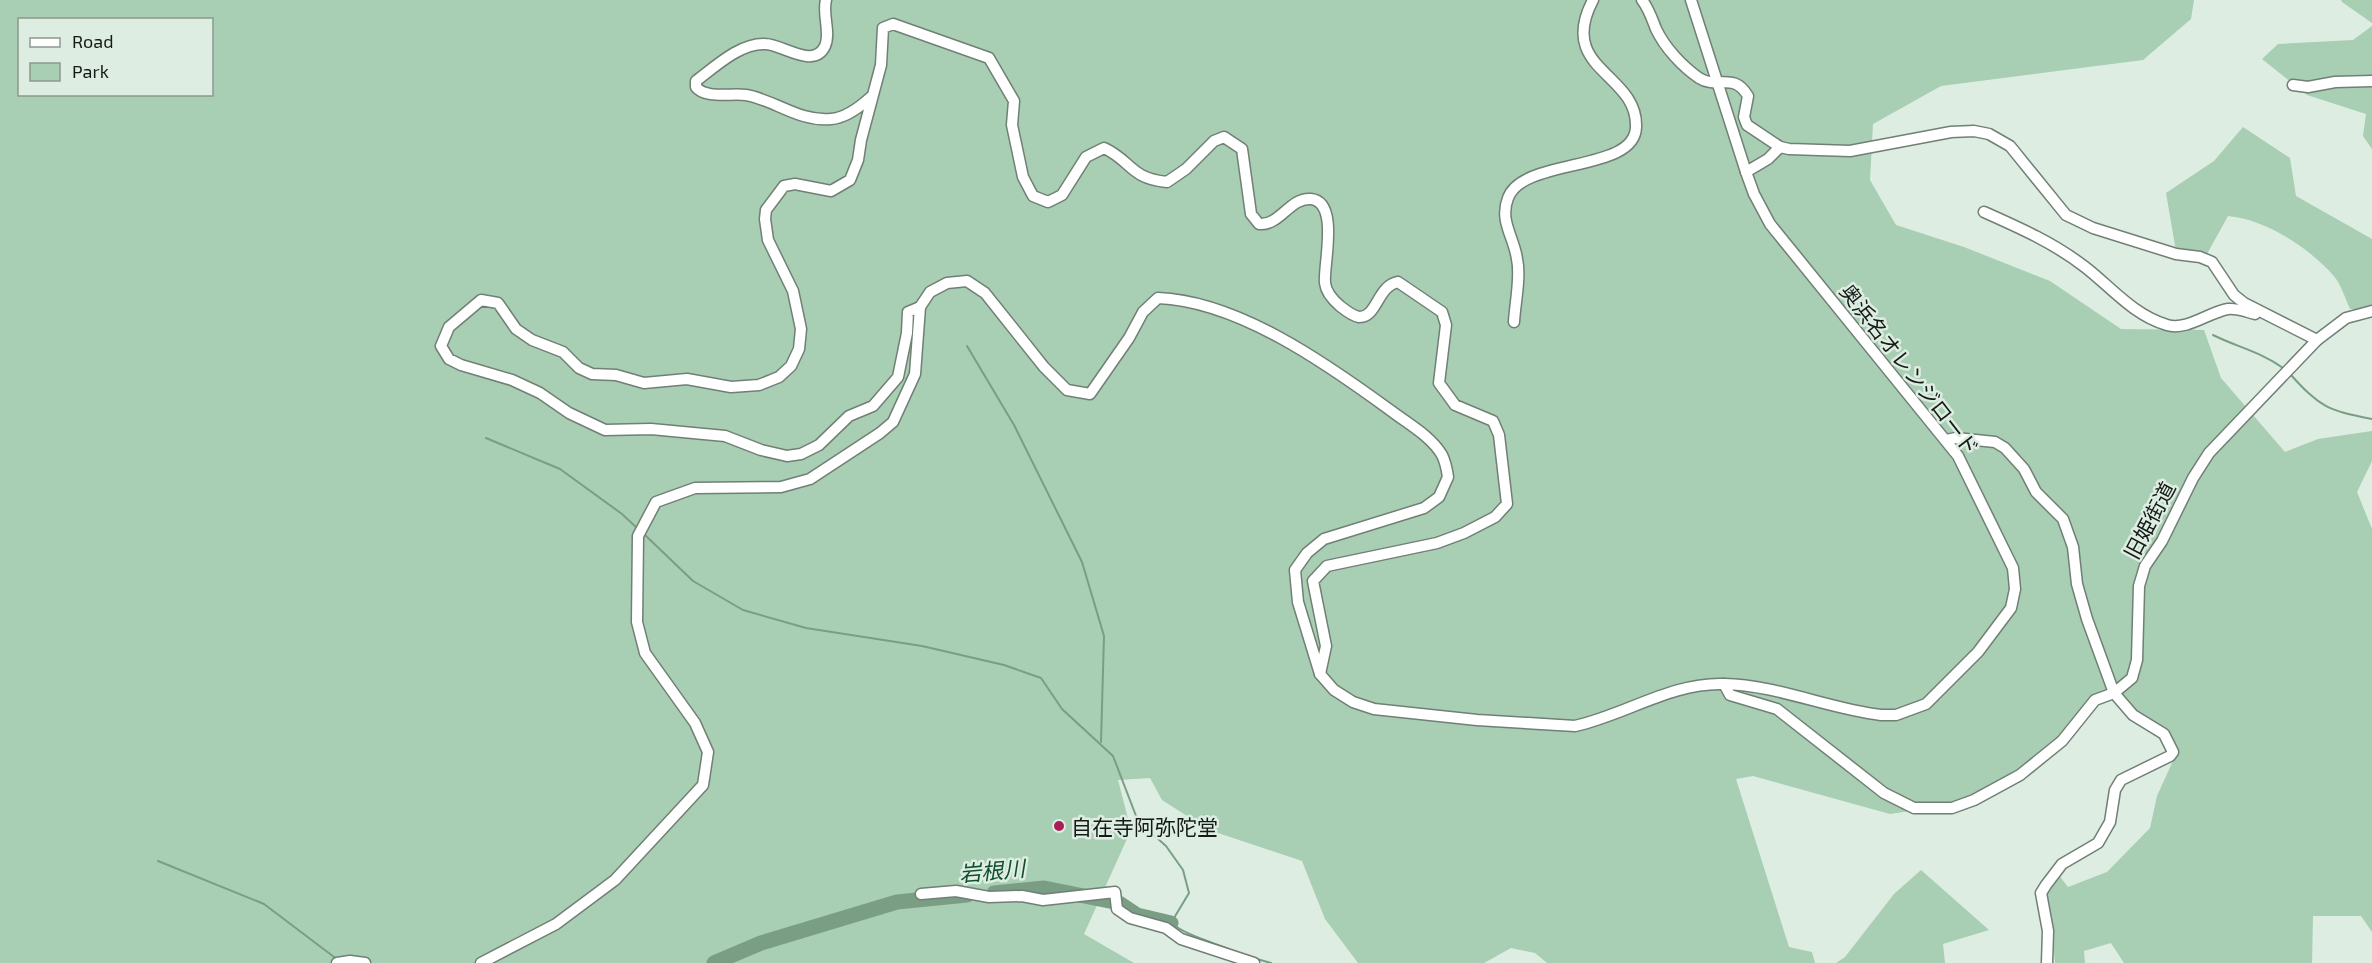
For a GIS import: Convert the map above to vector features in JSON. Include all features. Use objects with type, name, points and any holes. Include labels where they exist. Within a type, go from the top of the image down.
[{"type":"street","points":[[826,0],[823,11],[826,44],[820,53],[812,56],[798,55],[772,44],[752,45],[726,58],[696,81],[696,87],[704,93],[749,95],[790,112],[817,119],[834,119],[856,110],[871,96]]},
{"type":"street","points":[[1514,322],[1518,270],[1517,258],[1504,215],[1509,194],[1523,180],[1602,158],[1625,146],[1634,136],[1636,126],[1626,98],[1584,46],[1582,31],[1593,0]]},
{"type":"street","points":[[1642,0],[1661,38],[1675,57],[1701,79],[1717,82],[1729,81],[1740,85],[1748,96],[1744,117],[1747,125],[1780,147],[1850,152],[1951,132],[1974,131],[1989,134],[2010,146],[2066,215],[2093,228],[2176,254],[2200,257],[2212,262],[2234,295],[2270,317],[2317,340]]},
{"type":"street","name":"奥浜名オレンジロード","points":[[920,307],[930,292],[947,283],[966,281],[985,292],[1044,367],[1067,390],[1090,394],[1129,338],[1143,312],[1158,298],[1181,299],[1286,339],[1337,371],[1430,440],[1443,456],[1448,477],[1439,497],[1424,508],[1323,539],[1306,553],[1295,570],[1298,602],[1320,674],[1334,690],[1353,702],[1374,709],[1477,720],[1575,726],[1594,722],[1651,699],[1693,687],[1724,684],[1784,694],[1865,713],[1896,715],[1926,704],[1978,652],[2011,608],[2015,589],[2013,568],[1979,495],[1946,440],[1770,224],[1754,194],[1746,172],[1690,0]]},
{"type":"street","points":[[481,963],[556,924],[615,880],[704,785],[708,752],[696,723],[645,653],[637,622],[638,536],[656,502],[695,488],[781,487],[810,479],[880,433],[893,422],[915,374],[920,307],[908,312],[907,333],[898,377],[873,406],[849,416],[819,445],[801,454],[787,456],[761,450],[725,436],[651,429],[604,430],[569,413],[540,393],[521,384],[461,365],[449,358],[441,346],[449,327],[481,300],[486,299],[498,303],[516,329],[532,340],[563,352],[579,368],[592,374],[616,375],[644,382],[687,379],[745,388],[779,377],[791,366],[799,349],[801,329],[793,291],[768,240],[766,210],[784,186],[795,184],[831,191],[850,180],[858,160],[871,96],[881,65],[882,28],[893,24],[989,58],[1014,101],[1012,125],[1023,177],[1033,196],[1041,202],[1048,202],[1062,195],[1086,157],[1104,148],[1113,152],[1138,176],[1167,182],[1186,170],[1214,141],[1224,137],[1242,149],[1251,214],[1259,224],[1275,220],[1302,199],[1314,199],[1320,203],[1327,220],[1329,237],[1325,283],[1333,300],[1344,310],[1358,317],[1363,316],[1372,311],[1384,288],[1398,282],[1442,312],[1446,325],[1439,383],[1455,405],[1492,421],[1499,435],[1507,504],[1495,517],[1437,543],[1327,567],[1313,581],[1326,646],[1320,674]]},
{"type":"street","points":[[2293,85],[2308,87],[2336,82],[2372,81]]},
{"type":"street","points":[[1746,172],[1768,159],[1780,147]]},
{"type":"street","points":[[1984,212],[2056,246],[2087,268],[2116,296],[2163,324],[2181,325],[2228,309],[2270,317]]},
{"type":"street","name":"旧姫街道","points":[[1724,684],[1731,695],[1777,709],[1896,801],[1914,808],[1952,808],[2020,775],[2062,741],[2095,700],[2114,693],[2132,678],[2137,660],[2139,586],[2145,566],[2162,541],[2193,478],[2210,453],[2317,340],[2346,318],[2372,311]]},
{"type":"street","points":[[1946,440],[1956,438],[1995,442],[2005,448],[2024,469],[2036,492],[2062,519],[2073,547],[2077,584],[2087,619],[2114,693],[2133,715],[2164,734],[2173,752],[2170,756],[2121,780],[2115,790],[2110,822],[2098,843],[2062,864],[2041,893],[2048,931],[2047,963]]},
{"type":"street","points":[[921,894],[956,891],[989,897],[1022,896],[1043,900],[1115,891],[1117,909],[1130,918],[1166,928],[1181,939],[1254,963]]},
{"type":"street","points":[[338,963],[350,961],[365,963]]},
{"type":"green space","points":[[0,0],[2194,0],[2191,19],[2143,60],[1941,86],[1873,124],[1870,180],[1896,225],[1964,247],[2050,281],[2121,329],[2204,330],[2221,378],[2285,452],[2318,439],[2372,431],[2372,461],[2357,492],[2372,529],[2372,932],[2361,916],[2313,916],[2312,963],[2124,963],[2111,943],[2084,951],[2085,963],[2055,963],[2052,933],[2041,893],[2058,874],[2068,887],[2107,872],[2150,828],[2157,796],[2177,752],[2114,693],[2101,698],[2030,767],[1975,796],[1937,807],[1890,814],[1753,776],[1736,779],[1789,947],[1812,952],[1815,963],[1547,963],[1535,953],[1511,948],[1484,963],[1358,963],[1325,919],[1302,861],[1209,830],[1162,800],[1150,778],[1118,780],[1131,830],[1084,934],[1134,963],[0,963]]},
{"type":"green space","points":[[2341,0],[2372,0],[2372,23],[2342,2]]},
{"type":"green space","points":[[2372,26],[2372,149],[2363,136],[2366,114],[2307,95],[2262,59],[2278,44],[2353,40]]},
{"type":"green space","points":[[2243,127],[2290,158],[2296,196],[2372,239],[2372,309],[2350,309],[2336,279],[2312,255],[2271,229],[2242,218],[2228,216],[2207,254],[2176,251],[2166,193],[2214,161]]},
{"type":"green space","points":[[1921,870],[1989,930],[1943,944],[1945,963],[1836,963],[1845,957],[1894,894]]},
{"type":"waterway","points":[[2213,335],[2275,362],[2283,368]]},
{"type":"waterway","points":[[967,346],[1014,425],[1082,562],[1104,636],[1101,742]]},
{"type":"waterway","points":[[2290,374],[2326,406],[2372,419]]},
{"type":"waterway","points":[[486,438],[560,469],[622,514],[637,528]]},
{"type":"waterway","points":[[644,534],[693,581],[743,610],[806,628],[922,646],[1004,665],[1041,678],[1062,709],[1113,756],[1138,821],[1166,846],[1183,870],[1189,893],[1171,923],[1193,936],[1234,951]]},
{"type":"waterway","points":[[158,861],[264,904],[338,960]]},
{"type":"waterway","name":"岩根川","points":[[994,893],[1044,888],[1119,903],[1137,915],[1171,923]]},
{"type":"waterway","name":"岩根川","points":[[714,963],[761,943],[897,902],[967,895]]},
{"type":"waterway","name":"岩根川","points":[[1257,959],[1271,963]]},
{"type":"place","name":"自在寺阿弥陀堂","points":[[1059,826]]}]
